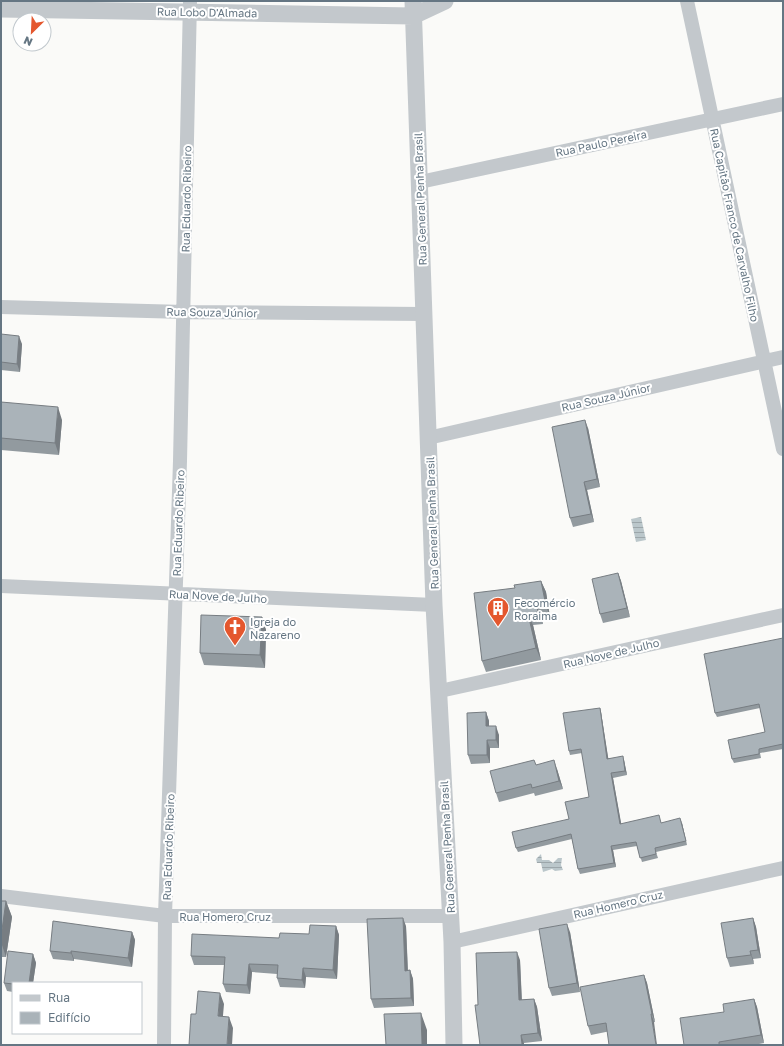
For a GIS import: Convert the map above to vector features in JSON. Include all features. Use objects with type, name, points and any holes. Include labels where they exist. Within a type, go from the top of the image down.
[{"type":"street","points":[[413,8],[445,1]]},
{"type":"street","name":"Rua Capitão Franco de Carvalho Filho","points":[[687,1],[783,449]]},
{"type":"street","name":"Rua Lobo D'Almada","points":[[1,9],[190,6],[413,8]]},
{"type":"street","name":"Rua Eduardo Ribeiro","points":[[164,1045],[165,916],[184,312],[190,6]]},
{"type":"street","name":"Rua General Penha Brasil","points":[[413,8],[434,605],[440,691],[452,942],[454,1045]]},
{"type":"street","name":"Rua Paulo Pereira","points":[[420,182],[783,104]]},
{"type":"street","name":"Rua Souza Júnior","points":[[1,306],[184,312],[423,314]]},
{"type":"street","name":"Rua Souza Júnior","points":[[428,438],[783,356]]},
{"type":"street","name":"Rua Nove de Julho","points":[[1,586],[434,605]]},
{"type":"street","name":"Rua Nove de Julho","points":[[440,691],[783,615]]},
{"type":"street","name":"Rua Homero Cruz","points":[[452,942],[783,868]]},
{"type":"street","name":"Rua Homero Cruz","points":[[1,896],[165,916],[450,916]]},
{"type":"shaded area","points":[[641,517],[646,540],[636,542],[631,519]]},
{"type":"shaded area","points":[[541,854],[542,860],[549,860],[553,863],[558,858],[562,858],[561,865],[563,870],[555,871],[552,869],[543,872],[541,863],[537,863],[536,859]]},
{"type":"building","points":[[1,334],[19,336],[17,364],[1,362]]},
{"type":"building","points":[[1,402],[58,407],[55,443],[1,438]]},
{"type":"building","points":[[585,420],[597,479],[584,482],[591,514],[570,518],[552,427]]},
{"type":"building","points":[[618,573],[627,608],[600,614],[592,579]]},
{"type":"building","points":[[541,581],[546,606],[537,607],[538,612],[528,614],[536,648],[482,661],[474,593],[515,588],[514,585]]},
{"type":"building","name":"Igreja do Nazareno","points":[[201,615],[262,617],[260,655],[200,653]]},
{"type":"building","points":[[783,638],[783,744],[759,749],[759,754],[732,759],[728,740],[765,732],[759,704],[715,713],[704,654]]},
{"type":"building","points":[[600,708],[607,759],[623,756],[625,771],[611,773],[620,824],[659,815],[661,823],[680,818],[686,841],[655,848],[656,854],[640,858],[636,842],[611,846],[614,863],[578,869],[571,834],[516,848],[512,832],[569,819],[565,802],[589,797],[581,749],[569,751],[563,713]]},
{"type":"building","points":[[486,712],[486,726],[496,726],[496,740],[487,740],[487,755],[468,755],[467,713]]},
{"type":"building","points":[[534,760],[536,765],[554,760],[559,781],[532,788],[531,784],[496,793],[490,771]]},
{"type":"building","points":[[1,901],[6,901],[1,937]]},
{"type":"building","points":[[403,918],[405,971],[410,970],[411,998],[371,999],[367,919]]},
{"type":"building","points":[[753,918],[758,950],[750,951],[751,955],[727,958],[721,923]]},
{"type":"building","points":[[53,921],[132,932],[128,958],[71,951],[71,953],[50,951]]},
{"type":"building","points":[[567,924],[577,983],[549,988],[539,929]]},
{"type":"building","points":[[310,925],[336,926],[333,970],[303,968],[302,980],[277,978],[278,965],[249,964],[247,985],[223,984],[225,957],[191,956],[192,934],[279,938],[280,933],[309,934]]},
{"type":"building","points":[[8,951],[33,954],[29,982],[12,982],[12,984],[4,983]]},
{"type":"building","points":[[517,952],[519,1000],[534,999],[538,1033],[521,1035],[522,1045],[480,1045],[475,1005],[478,1005],[476,953]]},
{"type":"building","points":[[644,975],[652,1014],[656,1045],[609,1045],[606,1023],[588,1026],[580,987]]},
{"type":"building","points":[[198,991],[220,993],[218,1016],[229,1017],[227,1045],[189,1045],[191,1014],[196,1014]]},
{"type":"building","points":[[754,999],[761,1035],[719,1042],[719,1045],[684,1045],[680,1018],[724,1012],[723,1004]]},
{"type":"building","points":[[421,1013],[422,1045],[386,1045],[384,1014]]},
{"type":"place","name":"Fecomércio Roraima","points":[[498,628]]},
{"type":"place","name":"Igreja do Nazareno","points":[[235,646]]}]
